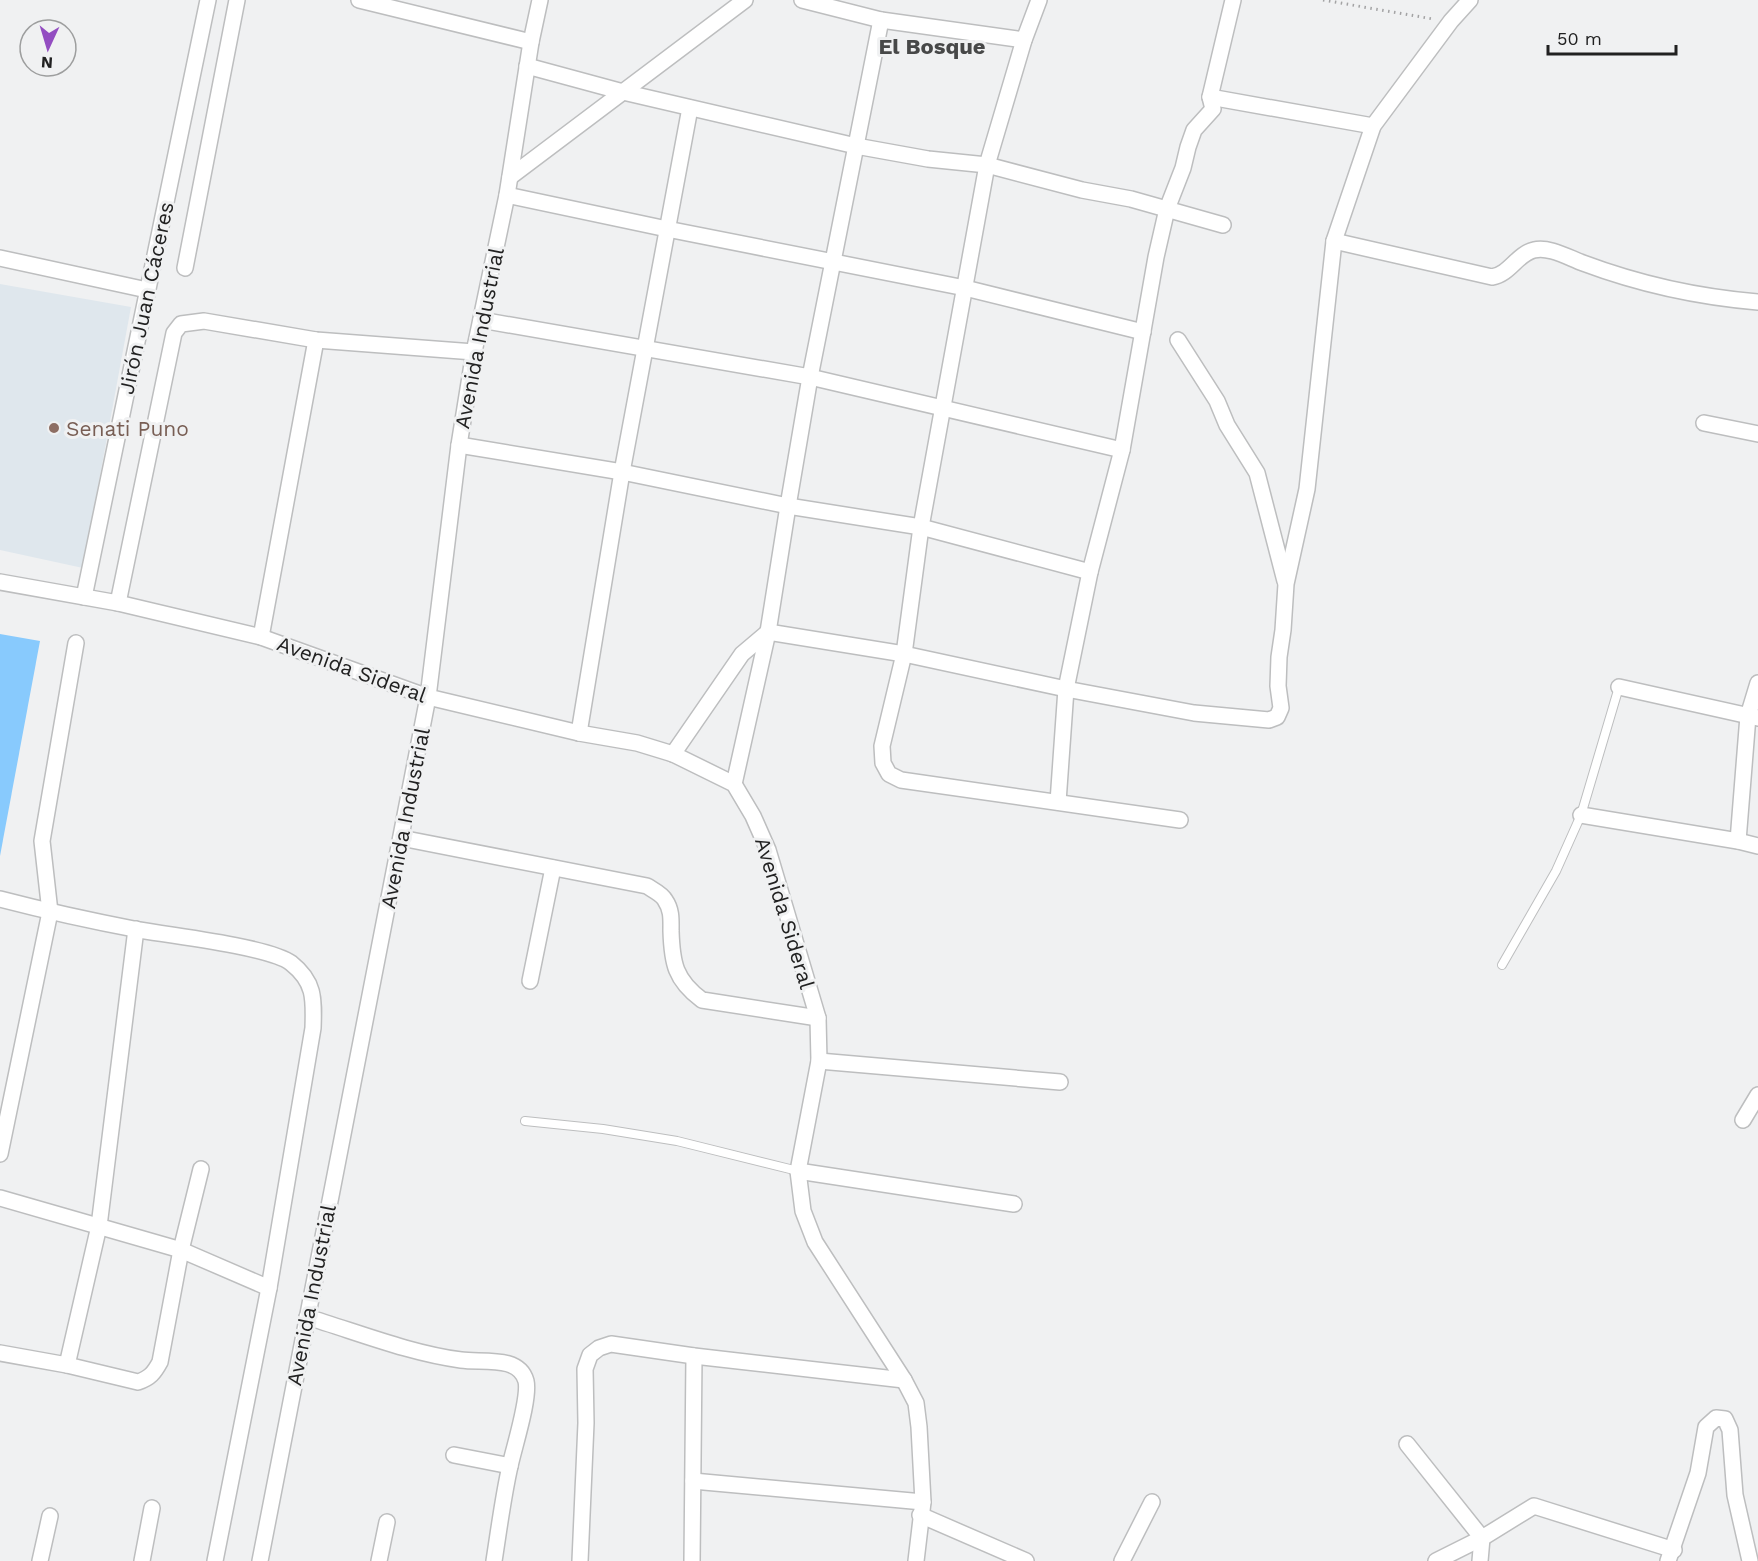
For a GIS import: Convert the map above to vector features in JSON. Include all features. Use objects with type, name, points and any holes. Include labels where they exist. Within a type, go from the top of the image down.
[{"type":"street","name":"Jirón Juan Cáceres","points":[[84,597],[208,0]]},
{"type":"street","name":"Jirón Juan Cáceres","points":[[185,268],[237,0]]},
{"type":"street","points":[[359,0],[531,42]]},
{"type":"street","name":"Avenida Industrial","points":[[260,1561],[428,698],[459,445],[474,352],[507,195],[531,42],[540,0]]},
{"type":"street","points":[[510,177],[745,0]]},
{"type":"street","points":[[802,0],[881,20],[1024,40]]},
{"type":"street","points":[[1039,0],[1024,40],[987,165],[921,527],[904,654],[882,747],[883,763],[889,774],[901,780],[1180,820]]},
{"type":"street","points":[[1058,802],[1066,689],[1090,572],[1122,450],[1156,257],[1167,209],[1183,168],[1194,130],[1213,109],[1210,97],[1233,0]]},
{"type":"street","points":[[674,753],[742,654],[768,632],[904,654],[1066,689],[1194,713],[1269,720],[1277,717],[1281,708],[1278,686],[1279,657],[1286,584],[1307,489],[1334,242],[1373,126],[1451,21],[1470,0]]},
{"type":"street","points":[[734,784],[768,632],[810,377],[881,20]]},
{"type":"street","points":[[527,66],[623,92],[856,146],[928,159],[987,165],[1223,225]]},
{"type":"street","points":[[1210,97],[1373,126]]},
{"type":"street","points":[[579,733],[622,472],[690,108]]},
{"type":"street","points":[[507,195],[965,288],[1143,332]]},
{"type":"street","points":[[1334,242],[1492,277],[1500,276],[1521,257],[1535,250],[1553,252],[1648,284],[1713,298],[1758,302]]},
{"type":"street","points":[[0,258],[147,290]]},
{"type":"street","points":[[481,320],[810,377],[1122,450]]},
{"type":"street","points":[[118,603],[174,333],[181,324],[204,321],[316,340],[474,352]]},
{"type":"street","points":[[261,637],[316,340]]},
{"type":"street","points":[[1178,340],[1217,401],[1227,425],[1257,473],[1286,584]]},
{"type":"street","points":[[1704,423],[1758,434]]},
{"type":"street","points":[[459,445],[622,472],[788,506],[921,527],[1090,572]]},
{"type":"street","name":"Avenida Sideral","points":[[0,582],[118,603],[261,637],[428,698],[674,753],[734,784],[753,816],[768,850],[818,1018],[819,1061],[798,1171],[803,1211],[815,1242],[916,1403],[922,1509],[916,1561]]},
{"type":"street","points":[[0,1154],[50,912],[42,841],[76,643]]},
{"type":"street","points":[[1738,841],[1758,683]]},
{"type":"street","points":[[1619,687],[1753,717]]},
{"type":"street","points":[[1581,815],[1758,846]]},
{"type":"street","points":[[401,838],[647,886],[664,897],[671,913],[671,940],[675,968],[687,989],[702,1000],[818,1018]]},
{"type":"street","points":[[530,981],[553,868]]},
{"type":"street","points":[[0,899],[50,912],[136,929],[99,1226],[67,1365]]},
{"type":"street","name":"Avenida Industrial","points":[[136,929],[257,950],[289,961],[308,979],[314,1000],[313,1028],[269,1288],[215,1561]]},
{"type":"street","points":[[819,1061],[1060,1082]]},
{"type":"street","points":[[1743,1120],[1758,1095]]},
{"type":"street","points":[[0,1353],[67,1365],[138,1382],[154,1373],[160,1362],[181,1250],[201,1169]]},
{"type":"street","points":[[798,1171],[1014,1204]]},
{"type":"street","points":[[0,1198],[181,1250],[269,1288]]},
{"type":"street","points":[[307,1317],[433,1355],[462,1360],[506,1363],[519,1368],[526,1382],[525,1400],[510,1466],[494,1561]]},
{"type":"street","points":[[580,1561],[586,1423],[585,1369],[590,1355],[599,1348],[611,1344],[903,1380]]},
{"type":"street","points":[[692,1561],[694,1356]]},
{"type":"street","points":[[1436,1561],[1482,1538],[1534,1506],[1671,1555],[1698,1473],[1706,1427],[1716,1418],[1725,1419],[1730,1430],[1735,1495],[1750,1561]]},
{"type":"street","points":[[1407,1444],[1482,1538],[1480,1561]]},
{"type":"street","points":[[454,1455],[510,1466]]},
{"type":"street","points":[[693,1481],[922,1509],[1026,1561]]},
{"type":"street","points":[[1122,1561],[1152,1502]]},
{"type":"street","points":[[142,1561],[152,1508]]},
{"type":"street","points":[[40,1561],[50,1516]]},
{"type":"street","points":[[379,1561],[387,1522]]},
{"type":"lane","points":[[1502,965],[1556,871],[1581,815],[1619,687]]},
{"type":"lane","points":[[525,1121],[603,1129],[677,1141],[798,1171]]},
{"type":"path","points":[[1323,0],[1451,21]]},
{"type":"shaded area","name":"Senati Puno","points":[[0,284],[131,307],[83,568],[0,550]]},
{"type":"shaded area","points":[[0,634],[40,641],[0,856]]},
{"type":"place","name":"Senati Puno","points":[[54,428]]},
{"type":"district","name":"El Bosque","points":[[932,46]]}]
